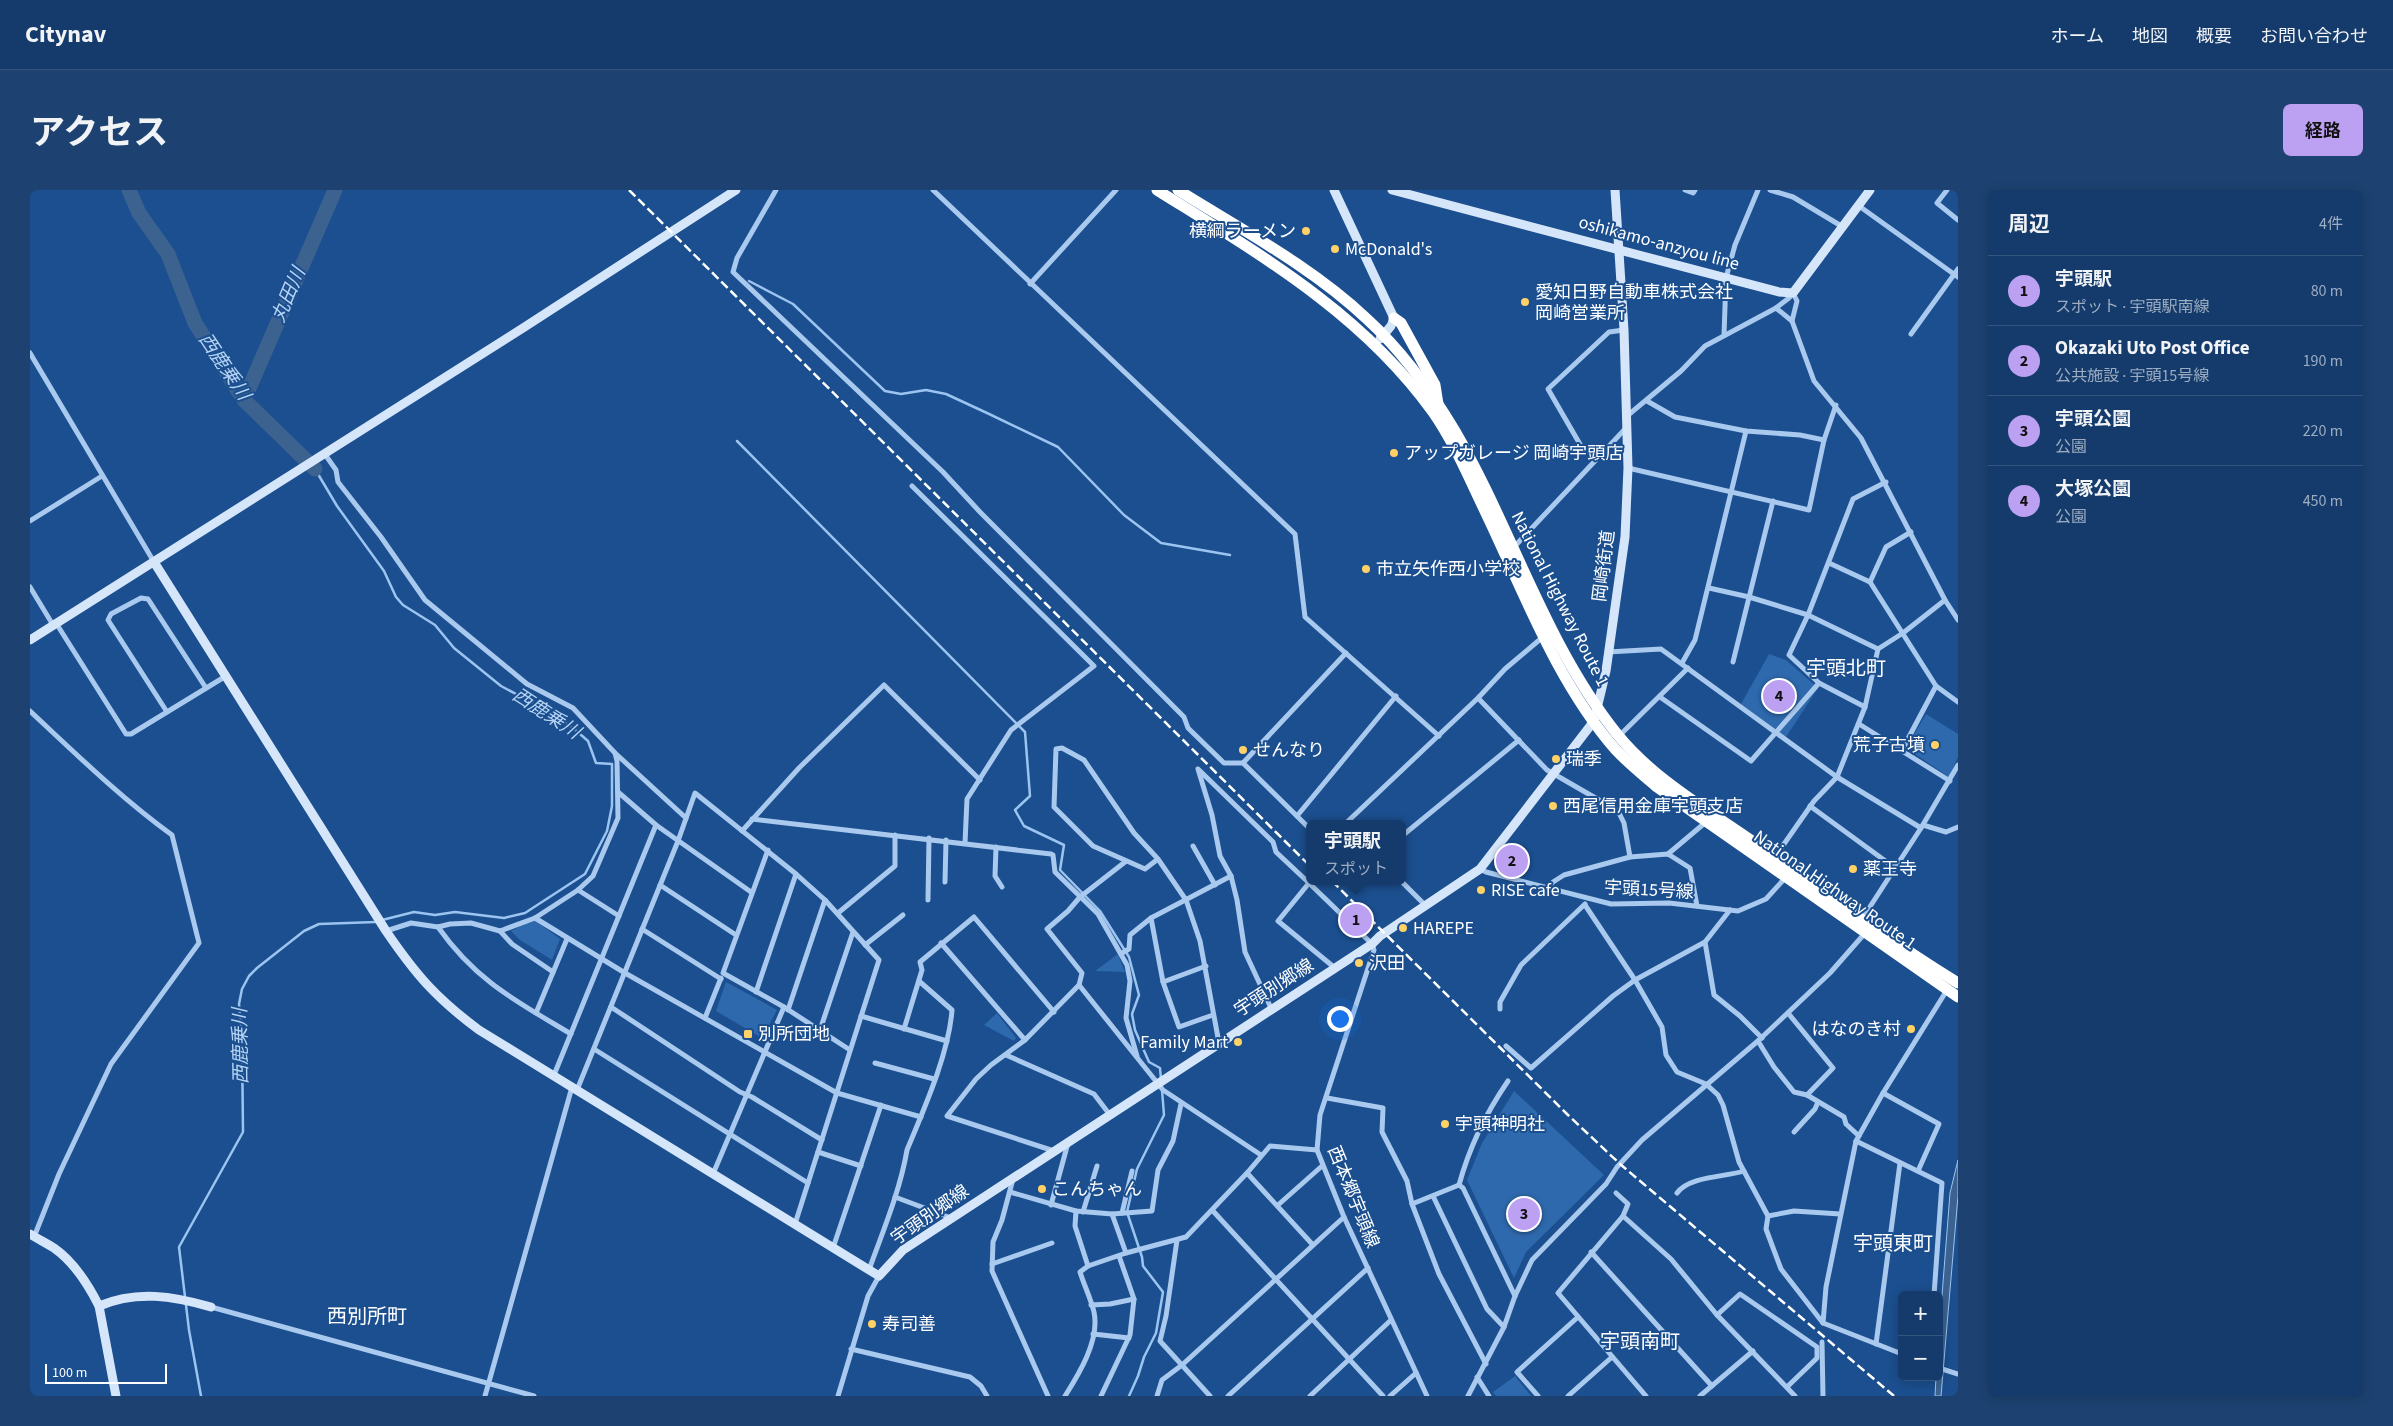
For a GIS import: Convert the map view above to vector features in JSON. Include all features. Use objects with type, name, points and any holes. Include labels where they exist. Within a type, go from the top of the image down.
[{"type":"highway","name":"National Highway Route 1","points":[[1157,190],[1293,276],[1315,292],[1374,344],[1433,413],[1459,459],[1567,680],[1616,750],[1657,788],[1958,997]]},
{"type":"highway","name":"National Highway Route 1","points":[[1178,190],[1298,265],[1351,305],[1384,335],[1438,405],[1479,477],[1552,629],[1598,709],[1619,737],[1658,775],[1862,920],[1958,983]]},
{"type":"highway","points":[[1394,318],[1401,323],[1435,385],[1438,405]]},
{"type":"street","points":[[30,640],[323,454],[726,193],[736,190]]},
{"type":"street","points":[[776,190],[737,258],[733,272],[943,472],[987,520],[1184,718],[1188,728],[1224,763],[1244,763],[1306,825]]},
{"type":"street","points":[[933,190],[1295,534],[1306,617],[1439,736]]},
{"type":"street","points":[[1030,284],[1116,190]]},
{"type":"street","points":[[1334,190],[1394,318],[1384,335],[1374,344]]},
{"type":"street","name":"oshikamo-anzyou line","points":[[1392,190],[1620,248],[1779,292],[1793,293]]},
{"type":"street","points":[[1615,190],[1620,248],[1627,416]]},
{"type":"street","points":[[1685,190],[1693,193],[1694,190]]},
{"type":"street","points":[[1724,335],[1726,278],[1735,245],[1758,190]]},
{"type":"street","points":[[1770,190],[1793,197],[1843,227]]},
{"type":"street","points":[[1627,416],[1647,401],[1705,346],[1776,308],[1789,298],[1870,190]]},
{"type":"street","points":[[1947,190],[1937,203],[1958,220]]},
{"type":"street","points":[[1859,206],[1957,273],[1911,334]]},
{"type":"street","points":[[1792,321],[1796,301],[1793,293]]},
{"type":"street","points":[[1776,308],[1792,321],[1814,381],[1836,405],[1861,438],[1886,482],[1945,600],[1958,620]]},
{"type":"street","points":[[1597,457],[1581,446],[1548,389],[1609,332],[1624,330]]},
{"type":"street","points":[[30,353],[154,562],[386,931],[426,986],[450,1008],[479,1030],[878,1276],[868,1296],[838,1396]]},
{"type":"street","points":[[1647,401],[1675,416],[1746,430],[1800,435],[1824,440]]},
{"type":"street","points":[[1628,468],[1808,510],[1811,508],[1824,440],[1836,405]]},
{"type":"street","name":"岡崎街道","points":[[1598,709],[1625,537],[1628,468],[1627,416]]},
{"type":"street","points":[[1514,548],[1628,426]]},
{"type":"street","points":[[1682,663],[1695,640],[1746,430]]},
{"type":"street","points":[[323,454],[336,470],[338,482],[425,600],[527,684],[573,708],[615,753],[686,818]]},
{"type":"street","points":[[30,522],[102,476]]},
{"type":"street","points":[[1865,707],[1819,683],[1790,655],[1808,615],[1853,500],[1886,482]]},
{"type":"street","points":[[912,486],[1094,666],[1016,728],[1010,730],[967,799],[965,843]]},
{"type":"street","points":[[1733,662],[1773,501]]},
{"type":"street","points":[[1870,582],[1886,546],[1911,532]]},
{"type":"street","points":[[1829,563],[1870,582],[1936,686],[1958,702]]},
{"type":"street","points":[[30,588],[126,734],[131,734],[226,676]]},
{"type":"street","points":[[1709,588],[1749,597],[1808,615],[1878,649]]},
{"type":"street","points":[[167,712],[108,620],[111,614],[141,598],[148,599],[206,688]]},
{"type":"street","points":[[1775,857],[1810,806],[1837,777],[1865,707],[1878,649],[1903,633],[1945,600]]},
{"type":"street","points":[[1349,820],[1439,736],[1505,669],[1544,635]]},
{"type":"street","points":[[1608,652],[1661,649],[1682,663],[1733,704],[1776,732],[1837,777],[1922,827],[1946,832],[1958,827]]},
{"type":"street","points":[[1244,763],[1346,653]]},
{"type":"street","points":[[1619,737],[1688,668]]},
{"type":"street","points":[[1660,697],[1751,761],[1819,683]]},
{"type":"street","points":[[742,831],[799,768],[884,686],[980,780]]},
{"type":"street","points":[[1902,750],[1936,686]]},
{"type":"street","points":[[1297,816],[1396,696]]},
{"type":"street","points":[[1478,698],[1547,770],[1618,811],[1624,823],[1630,857]]},
{"type":"street","points":[[1405,885],[1426,906],[1480,869],[1594,721],[1598,709]]},
{"type":"street","points":[[30,711],[137,810],[172,835],[199,943],[111,1064],[32,1235],[55,1248],[73,1265],[99,1306],[116,1396]]},
{"type":"street","points":[[1859,724],[1950,781]]},
{"type":"street","points":[[1406,833],[1519,740]]},
{"type":"street","points":[[1158,859],[1145,870],[1125,862],[1093,846],[1054,807],[1056,749],[1062,748],[1084,760],[1134,833],[1158,859],[1186,900],[1200,941],[1206,966],[1219,1043]]},
{"type":"street","points":[[500,931],[535,918],[578,890],[593,876],[618,818],[617,762],[615,753]]},
{"type":"street","points":[[1862,920],[1922,827],[1958,765]]},
{"type":"street","points":[[1271,1008],[1245,952],[1237,900],[1231,876],[1220,856],[1212,815],[1198,769],[1273,842],[1276,852],[1306,880]]},
{"type":"street","points":[[618,792],[656,825],[751,892]]},
{"type":"street","points":[[486,1396],[575,1089],[594,1049],[678,841],[695,793],[768,850],[825,900],[879,960],[795,1224]]},
{"type":"street","points":[[1810,806],[1896,868]]},
{"type":"street","points":[[752,819],[946,840],[1053,855],[1055,872],[1098,914],[1122,953],[1130,981],[1126,1018],[1137,1056]]},
{"type":"street","points":[[1548,888],[1564,874],[1630,857],[1668,854],[1707,822]]},
{"type":"street","points":[[554,1075],[656,825]]},
{"type":"street","points":[[838,913],[894,866],[895,835]]},
{"type":"street","points":[[928,900],[929,838]]},
{"type":"street","points":[[945,882],[946,840]]},
{"type":"street","points":[[1193,846],[1215,885]]},
{"type":"street","points":[[996,848],[995,876],[1002,887]]},
{"type":"street","points":[[705,1018],[768,850]]},
{"type":"street","points":[[1668,854],[1690,868],[1697,906]]},
{"type":"street","points":[[1054,1151],[948,1116],[968,1087],[991,1065],[1025,1040],[1080,985],[1082,973],[1047,929],[1068,911],[1080,897],[1125,862]]},
{"type":"street","name":"宇頭15号線","points":[[1480,869],[1611,904],[1669,903],[1738,911],[1766,899],[1787,877]]},
{"type":"street","points":[[756,992],[796,874]]},
{"type":"street","points":[[1122,953],[1129,950],[1130,936],[1151,918],[1231,876]]},
{"type":"street","points":[[660,885],[736,935]]},
{"type":"street","points":[[1307,885],[1278,921],[1335,968]]},
{"type":"street","points":[[1311,885],[1372,944]]},
{"type":"street","points":[[578,890],[618,916]]},
{"type":"street","points":[[1500,1009],[1500,1002],[1521,965],[1585,905],[1587,899]]},
{"type":"street","points":[[714,1174],[764,1052],[786,1008],[825,900]]},
{"type":"street","points":[[1585,905],[1635,980],[1662,1027],[1666,1055],[1677,1072],[1706,1084],[1718,1095],[1723,1105],[1739,1162],[1768,1216],[1766,1229],[1781,1269],[1823,1323],[1898,1352]]},
{"type":"street","name":"宇頭別郷線","points":[[878,1276],[904,1250],[951,1218],[1372,944],[1380,936],[1426,906]]},
{"type":"street","points":[[1506,1046],[1531,1068],[1613,996],[1635,980],[1705,942],[1730,910]]},
{"type":"street","points":[[865,945],[903,915]]},
{"type":"street","points":[[904,1029],[922,970],[920,962],[974,917],[1054,1012]]},
{"type":"street","points":[[535,918],[624,973],[837,1092],[921,1116]]},
{"type":"street","points":[[1151,918],[1163,982],[1179,1027],[1214,1015]]},
{"type":"street","points":[[386,931],[411,923],[438,927],[450,924],[472,923],[500,931],[512,944],[553,972]]},
{"type":"street","points":[[438,927],[456,952],[483,978],[508,997],[570,1034]]},
{"type":"street","points":[[642,929],[720,979]]},
{"type":"street","points":[[820,1030],[853,932]]},
{"type":"street","points":[[1468,1396],[1504,1327],[1515,1296],[1532,1260],[1606,1184],[1617,1167],[1642,1140],[1760,1040],[1830,973],[1866,932]]},
{"type":"street","points":[[536,1013],[567,939]]},
{"type":"street","points":[[1705,942],[1714,996],[1740,1016],[1760,1040],[1774,1067],[1794,1092],[1807,1095],[1844,1117],[1846,1124],[1857,1138],[1900,1163],[1942,1183],[1934,1291]]},
{"type":"street","points":[[941,943],[1025,1040]]},
{"type":"street","name":"西本郷宇頭線","points":[[1372,944],[1374,950],[1320,1115],[1317,1150],[1344,1216],[1427,1396]]},
{"type":"street","points":[[1163,982],[1206,966]]},
{"type":"street","points":[[723,973],[786,1008],[850,1050]]},
{"type":"street","points":[[870,1270],[895,1197],[907,1150],[947,1041],[952,1010],[919,981]]},
{"type":"street","points":[[1080,985],[1157,1083],[1181,1104],[1261,1155]]},
{"type":"street","points":[[1823,1323],[1826,1287],[1857,1138],[1948,990]]},
{"type":"street","points":[[611,1007],[747,1095],[822,1140]]},
{"type":"street","points":[[1788,1013],[1833,1068],[1807,1095]]},
{"type":"street","points":[[861,1016],[947,1041]]},
{"type":"street","points":[[594,1049],[808,1183]]},
{"type":"street","points":[[1006,1055],[1094,1094],[1110,1115]]},
{"type":"street","points":[[875,1063],[934,1079]]},
{"type":"street","points":[[1412,1204],[1459,1185],[1469,1154],[1492,1105],[1508,1081]]},
{"type":"street","points":[[1883,1093],[1939,1124],[1918,1171]]},
{"type":"street","points":[[1327,1098],[1383,1108],[1382,1132],[1407,1181],[1412,1204],[1439,1274],[1486,1364]]},
{"type":"street","points":[[1794,1132],[1815,1109],[1818,1102]]},
{"type":"street","points":[[1010,1192],[1076,1211],[1112,1214],[1152,1211],[1158,1170],[1173,1141],[1181,1104]]},
{"type":"street","points":[[834,1248],[881,1105]]},
{"type":"street","points":[[1050,1205],[1069,1142]]},
{"type":"street","points":[[1066,1396],[1087,1360],[1093,1334],[1094,1313],[1080,1272],[1088,1266],[1126,1253],[1186,1237],[1213,1211],[1270,1146],[1317,1150]]},
{"type":"street","points":[[818,1152],[861,1166]]},
{"type":"street","points":[[1876,1344],[1900,1163]]},
{"type":"street","points":[[1084,1212],[1097,1166]]},
{"type":"street","points":[[1278,1205],[1322,1166]]},
{"type":"street","points":[[1122,1213],[1132,1171]]},
{"type":"street","points":[[1677,1193],[1680,1189],[1708,1177],[1744,1172]]},
{"type":"street","points":[[1248,1173],[1313,1245]]},
{"type":"street","points":[[1013,1178],[1002,1220],[993,1242],[992,1271],[1048,1396]]},
{"type":"street","points":[[1459,1185],[1463,1188],[1515,1296]]},
{"type":"street","points":[[1616,1193],[1628,1204],[1623,1216],[1558,1293],[1646,1396]]},
{"type":"street","points":[[1433,1196],[1487,1309],[1504,1327]]},
{"type":"street","points":[[895,1197],[951,1218]]},
{"type":"street","points":[[1076,1211],[1075,1226],[1088,1266]]},
{"type":"street","points":[[1213,1211],[1383,1396]]},
{"type":"street","points":[[1768,1216],[1794,1211],[1840,1214]]},
{"type":"street","points":[[1112,1214],[1126,1253]]},
{"type":"street","points":[[1157,1396],[1162,1380],[1182,1365],[1344,1216]]},
{"type":"street","points":[[1623,1216],[1672,1259],[1716,1315],[1795,1396]]},
{"type":"street","points":[[1177,1240],[1166,1316],[1160,1341],[1210,1396]]},
{"type":"street","points":[[992,1264],[1052,1243]]},
{"type":"street","points":[[1591,1252],[1712,1386]]},
{"type":"street","points":[[1101,1396],[1129,1338],[1134,1299],[1119,1256]]},
{"type":"street","points":[[1228,1396],[1368,1268]]},
{"type":"street","points":[[1716,1315],[1740,1294],[1817,1347],[1817,1358],[1786,1387]]},
{"type":"street","points":[[99,1306],[113,1300],[146,1295],[184,1300],[534,1396]]},
{"type":"street","points":[[1090,1305],[1110,1304],[1134,1299]]},
{"type":"street","points":[[1538,1396],[1517,1372],[1578,1317]]},
{"type":"street","points":[[1310,1396],[1391,1320]]},
{"type":"street","points":[[1093,1334],[1129,1338]]},
{"type":"street","points":[[1822,1342],[1823,1396]]},
{"type":"street","points":[[851,1349],[970,1377],[981,1386],[987,1396]]},
{"type":"street","points":[[1700,1396],[1753,1351]]},
{"type":"street","points":[[1568,1396],[1612,1357]]},
{"type":"street","points":[[1943,1370],[1958,1374]]},
{"type":"street","points":[[1390,1396],[1416,1373]]},
{"type":"street","points":[[1477,1377],[1489,1396]]},
{"type":"shaded area","points":[[1769,654],[1786,660],[1818,688],[1786,737],[1741,704]]},
{"type":"shaded area","points":[[1926,714],[1958,734],[1958,757],[1949,777],[1906,748]]},
{"type":"shaded area","points":[[533,919],[560,939],[552,960],[520,940],[511,931]]},
{"type":"shaded area","points":[[1118,954],[1125,972],[1095,971]]},
{"type":"shaded area","points":[[726,982],[777,1010],[762,1038],[716,1011]]},
{"type":"shaded area","points":[[997,1013],[1016,1038],[1014,1041],[984,1025]]},
{"type":"shaded area","points":[[1514,1091],[1604,1175],[1526,1252],[1514,1278],[1467,1180],[1482,1143]]},
{"type":"shaded area","points":[[1958,1160],[1958,1196],[1943,1372],[1942,1291],[1950,1193]]},
{"type":"shaded area","points":[[1515,1376],[1531,1396],[1496,1396],[1493,1392]]},
{"type":"shaded area","points":[[1936,1381],[1942,1381],[1941,1396],[1935,1396]]},
{"type":"waterway","name":"西鹿乗川","points":[[129,190],[139,213],[168,254],[195,323],[244,400],[315,469]]},
{"type":"waterway","name":"丸田川","points":[[244,400],[335,190]]},
{"type":"waterway","points":[[749,281],[793,304],[885,391],[901,394],[926,390],[946,394],[987,413],[1058,447],[1124,515],[1161,543],[1230,555]]},
{"type":"waterway","points":[[737,441],[1025,732],[1030,796],[1015,810],[1024,826],[1064,845],[1060,870],[1100,911],[1129,957],[1139,995],[1132,1014],[1135,1030],[1149,1062],[1160,1068],[1161,1079]]},
{"type":"waterway","name":"西鹿乗川","points":[[315,469],[337,506],[384,571],[396,597],[403,605],[435,625],[454,648],[501,686],[544,709],[573,728],[588,741],[596,763],[612,764],[612,806],[607,831],[585,874],[525,913],[504,918],[455,912],[435,915],[414,912],[382,920]]},
{"type":"waterway","name":"西鹿乗川","points":[[201,1396],[189,1330],[179,1247],[243,1132],[242,1040],[239,1004],[242,989],[249,976],[257,968],[304,931],[319,924],[376,922]]},
{"type":"waterway","points":[[1129,1396],[1144,1357],[1156,1333],[1163,1292],[1143,1266],[1142,1257],[1127,1212],[1137,1169],[1164,1115],[1162,1090]]},
{"type":"railway","points":[[629,190],[1306,862]]},
{"type":"railway","points":[[1336,885],[1620,1164],[1894,1396]]},
{"type":"place","name":"横綱ラーメン","points":[[1306,231]]},
{"type":"place","name":"McDonald's","points":[[1335,249]]},
{"type":"place","name":"愛知日野自動車株式会社 岡崎営業所","points":[[1525,302]]},
{"type":"place","name":"アップガレージ 岡崎宇頭店","points":[[1394,453]]},
{"type":"place","name":"市立矢作西小学校","points":[[1366,569]]},
{"type":"place","name":"大塚公園","points":[[1779,696]]},
{"type":"place","name":"荒子古墳","points":[[1935,745]]},
{"type":"place","name":"せんなり","points":[[1243,750]]},
{"type":"place","name":"瑞季","points":[[1556,759]]},
{"type":"place","name":"西尾信用金庫宇頭支店","points":[[1553,806]]},
{"type":"place","name":"Okazaki Uto Post Office","points":[[1512,861]]},
{"type":"place","name":"薬王寺","points":[[1853,869]]},
{"type":"place","name":"RISE cafe","points":[[1481,890]]},
{"type":"place","name":"宇頭駅","points":[[1356,920]]},
{"type":"place","name":"HAREPE","points":[[1403,928]]},
{"type":"place","name":"沢田","points":[[1359,963]]},
{"type":"place","name":"はなのき村","points":[[1911,1029]]},
{"type":"place","name":"別所団地","points":[[748,1034]]},
{"type":"place","name":"Family Mart","points":[[1238,1042]]},
{"type":"place","name":"宇頭神明社","points":[[1445,1124]]},
{"type":"place","name":"こんちゃん","points":[[1042,1189]]},
{"type":"place","name":"宇頭公園","points":[[1524,1214]]},
{"type":"place","name":"寿司善","points":[[872,1324]]},
{"type":"district","name":"宇頭北町","points":[[1846,669]]},
{"type":"district","name":"宇頭東町","points":[[1893,1244]]},
{"type":"district","name":"西別所町","points":[[367,1317]]},
{"type":"district","name":"宇頭南町","points":[[1640,1342]]}]
